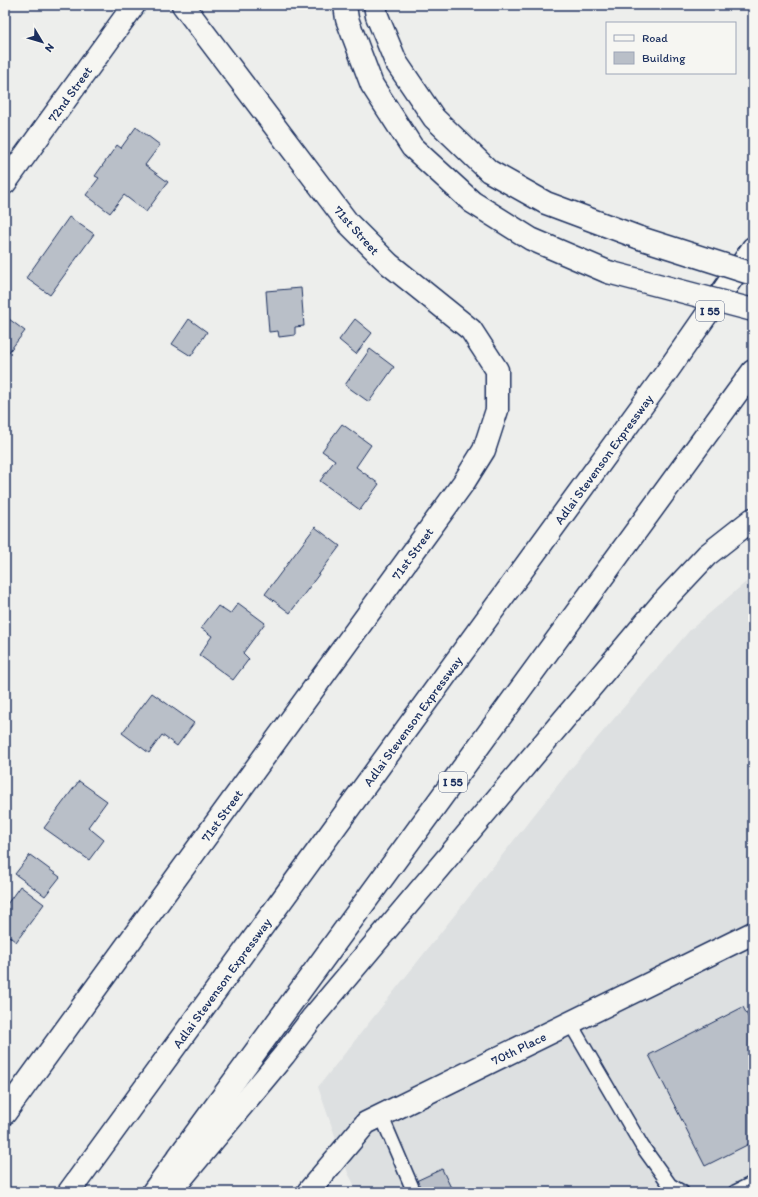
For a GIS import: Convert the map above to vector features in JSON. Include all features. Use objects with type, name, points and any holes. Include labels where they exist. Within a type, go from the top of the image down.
[{"type":"main road","name":"72nd Street","points":[[5,183],[134,5]]},
{"type":"main road","name":"71st Street","points":[[5,1113],[464,482],[484,450],[497,410],[497,370],[471,330],[389,264],[348,223],[183,5]]},
{"type":"main road","points":[[345,5],[347,19],[372,85],[412,147],[472,202],[531,239],[608,272],[753,310]]},
{"type":"main road","points":[[375,5],[377,16],[396,62],[434,118],[489,170],[546,203],[640,238],[753,274]]},
{"type":"main road","name":"Adlai Stevenson Expressway","points":[[69,1192],[666,373],[753,248]]},
{"type":"main road","name":"I 55","points":[[153,1192],[753,371]]},
{"type":"main road","points":[[170,1192],[284,1055],[313,1017],[662,603],[707,555],[753,519]]},
{"type":"main road","name":"70th Place","points":[[308,1192],[366,1123],[753,933]]},
{"type":"lane","points":[[570,1022],[642,1146],[670,1186],[682,1192]]},
{"type":"lane","points":[[381,1115],[414,1192]]},
{"type":"lane","points":[[735,1192],[753,1182]]},
{"type":"shaded area","points":[[753,576],[753,1192],[358,1192],[348,1173],[318,1087],[569,771],[690,630]]},
{"type":"building","points":[[136,127],[160,145],[145,165],[168,182],[146,212],[124,195],[110,213],[86,195],[99,178],[95,176],[117,145],[121,148]]},
{"type":"building","points":[[69,217],[94,234],[50,295],[26,278]]},
{"type":"building","points":[[301,288],[304,326],[295,327],[295,335],[279,337],[278,331],[269,332],[266,291]]},
{"type":"building","points":[[5,316],[25,331],[5,357]]},
{"type":"building","points":[[189,319],[207,332],[191,356],[172,344]]},
{"type":"building","points":[[355,319],[372,333],[356,354],[339,340]]},
{"type":"building","points":[[370,349],[394,367],[369,402],[345,385]]},
{"type":"building","points":[[342,424],[371,445],[356,467],[379,484],[360,510],[320,481],[335,460],[322,451]]},
{"type":"building","points":[[315,527],[340,546],[290,613],[265,594]]},
{"type":"building","points":[[238,603],[265,623],[243,653],[249,659],[233,680],[199,655],[212,636],[201,628],[218,606],[230,614]]},
{"type":"building","points":[[152,693],[194,723],[177,746],[162,735],[149,753],[122,733]]},
{"type":"building","points":[[79,781],[107,801],[88,827],[104,840],[89,860],[44,828]]},
{"type":"building","points":[[30,855],[60,877],[45,896],[15,874]]},
{"type":"building","points":[[20,886],[44,904],[16,942],[5,933],[5,907]]},
{"type":"building","points":[[743,1007],[753,1026],[753,1142],[705,1166],[649,1055]]},
{"type":"building","points":[[442,1169],[453,1192],[419,1192],[414,1182]]}]
